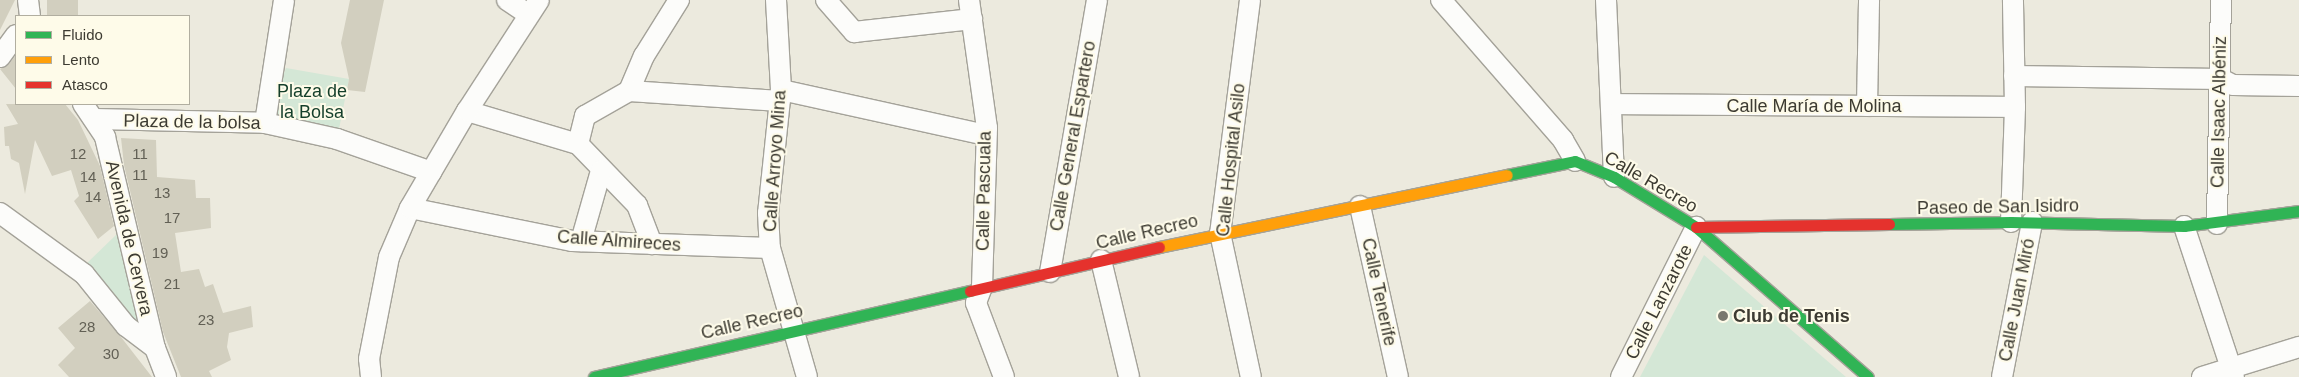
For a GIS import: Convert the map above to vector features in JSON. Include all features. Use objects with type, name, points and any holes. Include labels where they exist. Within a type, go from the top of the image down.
[{"type":"street","points":[[28,0],[30,15]]},
{"type":"street","points":[[264,122],[284,0]]},
{"type":"street","points":[[370,377],[370,359],[389,257],[410,208],[467,111],[533,7],[507,0]]},
{"type":"street","points":[[629,91],[644,56],[668,22],[679,0]]},
{"type":"street","name":"Calle Arroyo Mina","points":[[776,0],[781,95],[768,214],[770,248],[791,331],[807,377]]},
{"type":"street","points":[[826,0],[854,32],[971,10]]},
{"type":"street","name":"Calle General Espartero","points":[[1050,272],[1097,0]]},
{"type":"street","name":"Calle Hospital Asilo","points":[[1250,0],[1220,233],[1251,377]]},
{"type":"street","points":[[1441,0],[1563,140],[1575,161]]},
{"type":"street","points":[[1606,0],[1614,177]]},
{"type":"street","points":[[1867,106],[1869,0]]},
{"type":"street","points":[[2011,222],[2015,107],[2013,0]]},
{"type":"street","name":"Calle Isaac Albéniz","points":[[2216,224],[2221,79],[2221,0]]},
{"type":"street","name":"Calle Pascuala","points":[[971,10],[986,135],[982,287],[976,303],[1004,377]]},
{"type":"street","points":[[0,57],[15,36]]},
{"type":"street","points":[[2014,76],[2221,79],[2233,85],[2299,86]]},
{"type":"street","points":[[578,144],[585,116],[629,91],[781,95],[986,135]]},
{"type":"street","name":"Calle María de Molina","points":[[1612,104],[2015,107]]},
{"type":"street","points":[[467,111],[578,144],[601,171],[637,206],[652,244]]},
{"type":"street","name":"Plaza de la bolsa","points":[[89,112],[264,122],[337,139],[432,172]]},
{"type":"street","name":"Avenida de Cervera","points":[[89,112],[105,137],[155,348],[166,377]]},
{"type":"street","name":"Calle Recreo","points":[[606,376],[791,331],[1220,233],[1575,161],[1614,177],[1696,227],[1868,377]]},
{"type":"street","points":[[581,241],[601,171]]},
{"type":"street","name":"Calle Tenerife","points":[[1360,206],[1398,377]]},
{"type":"street","name":"Calle Almireces","points":[[410,208],[581,241],[770,248]]},
{"type":"street","name":"Paseo de San Isidro","points":[[1696,227],[2011,222],[2184,226],[2216,224],[2299,211]]},
{"type":"street","points":[[0,213],[84,274],[126,326],[155,348]]},
{"type":"street","name":"Calle Juan Miró","points":[[2002,377],[2032,222]]},
{"type":"street","points":[[2184,226],[2232,372]]},
{"type":"street","name":"Calle Lanzarote","points":[[1621,377],[1696,227]]},
{"type":"street","points":[[1101,260],[1129,377]]},
{"type":"street","points":[[2202,377],[2232,372],[2299,346]]},
{"type":"green space","name":"Plaza de la Bolsa","points":[[286,68],[349,79],[337,139],[265,123]]},
{"type":"green space","points":[[118,233],[144,328],[136,330],[84,266]]},
{"type":"green space","name":"Club de Tenis","points":[[1704,255],[1846,377],[1640,377]]},
{"type":"building","points":[[0,0],[15,0],[0,30]]},
{"type":"building","points":[[47,0],[78,0],[78,15],[47,15]]},
{"type":"building","points":[[350,0],[384,0],[365,92],[347,90],[349,79],[341,43]]},
{"type":"building","points":[[15,56],[15,88],[0,69],[9,64]]},
{"type":"building","points":[[6,104],[66,105],[78,120],[100,166],[114,226],[98,239],[74,201],[79,196],[71,170],[52,176],[35,140],[25,194],[19,163],[11,159],[9,146],[5,146],[4,127],[18,124]]},
{"type":"building","points":[[121,138],[156,140],[157,177],[195,180],[196,198],[210,198],[211,228],[175,233],[181,272],[199,269],[205,287],[213,284],[223,313],[251,306],[253,327],[229,333],[227,347],[231,360],[209,371],[212,377],[181,377],[163,332],[124,165]]},
{"type":"building","points":[[90,301],[152,377],[69,377],[58,365],[75,348],[58,328]]},
{"type":"traffic: fast","points":[[1507,175],[1575,161],[1614,177],[1696,227],[1868,377]]},
{"type":"traffic: fast","points":[[1889,224],[2011,222],[2184,226],[2299,211]]},
{"type":"traffic: fast","points":[[594,377],[970,291]]},
{"type":"traffic: slow","points":[[1159,247],[1507,175]]},
{"type":"traffic: jam","points":[[1696,227],[1889,224]]},
{"type":"traffic: jam","points":[[970,291],[1159,247]]},
{"type":"place","name":"Club de Tenis","points":[[1723,316]]}]
